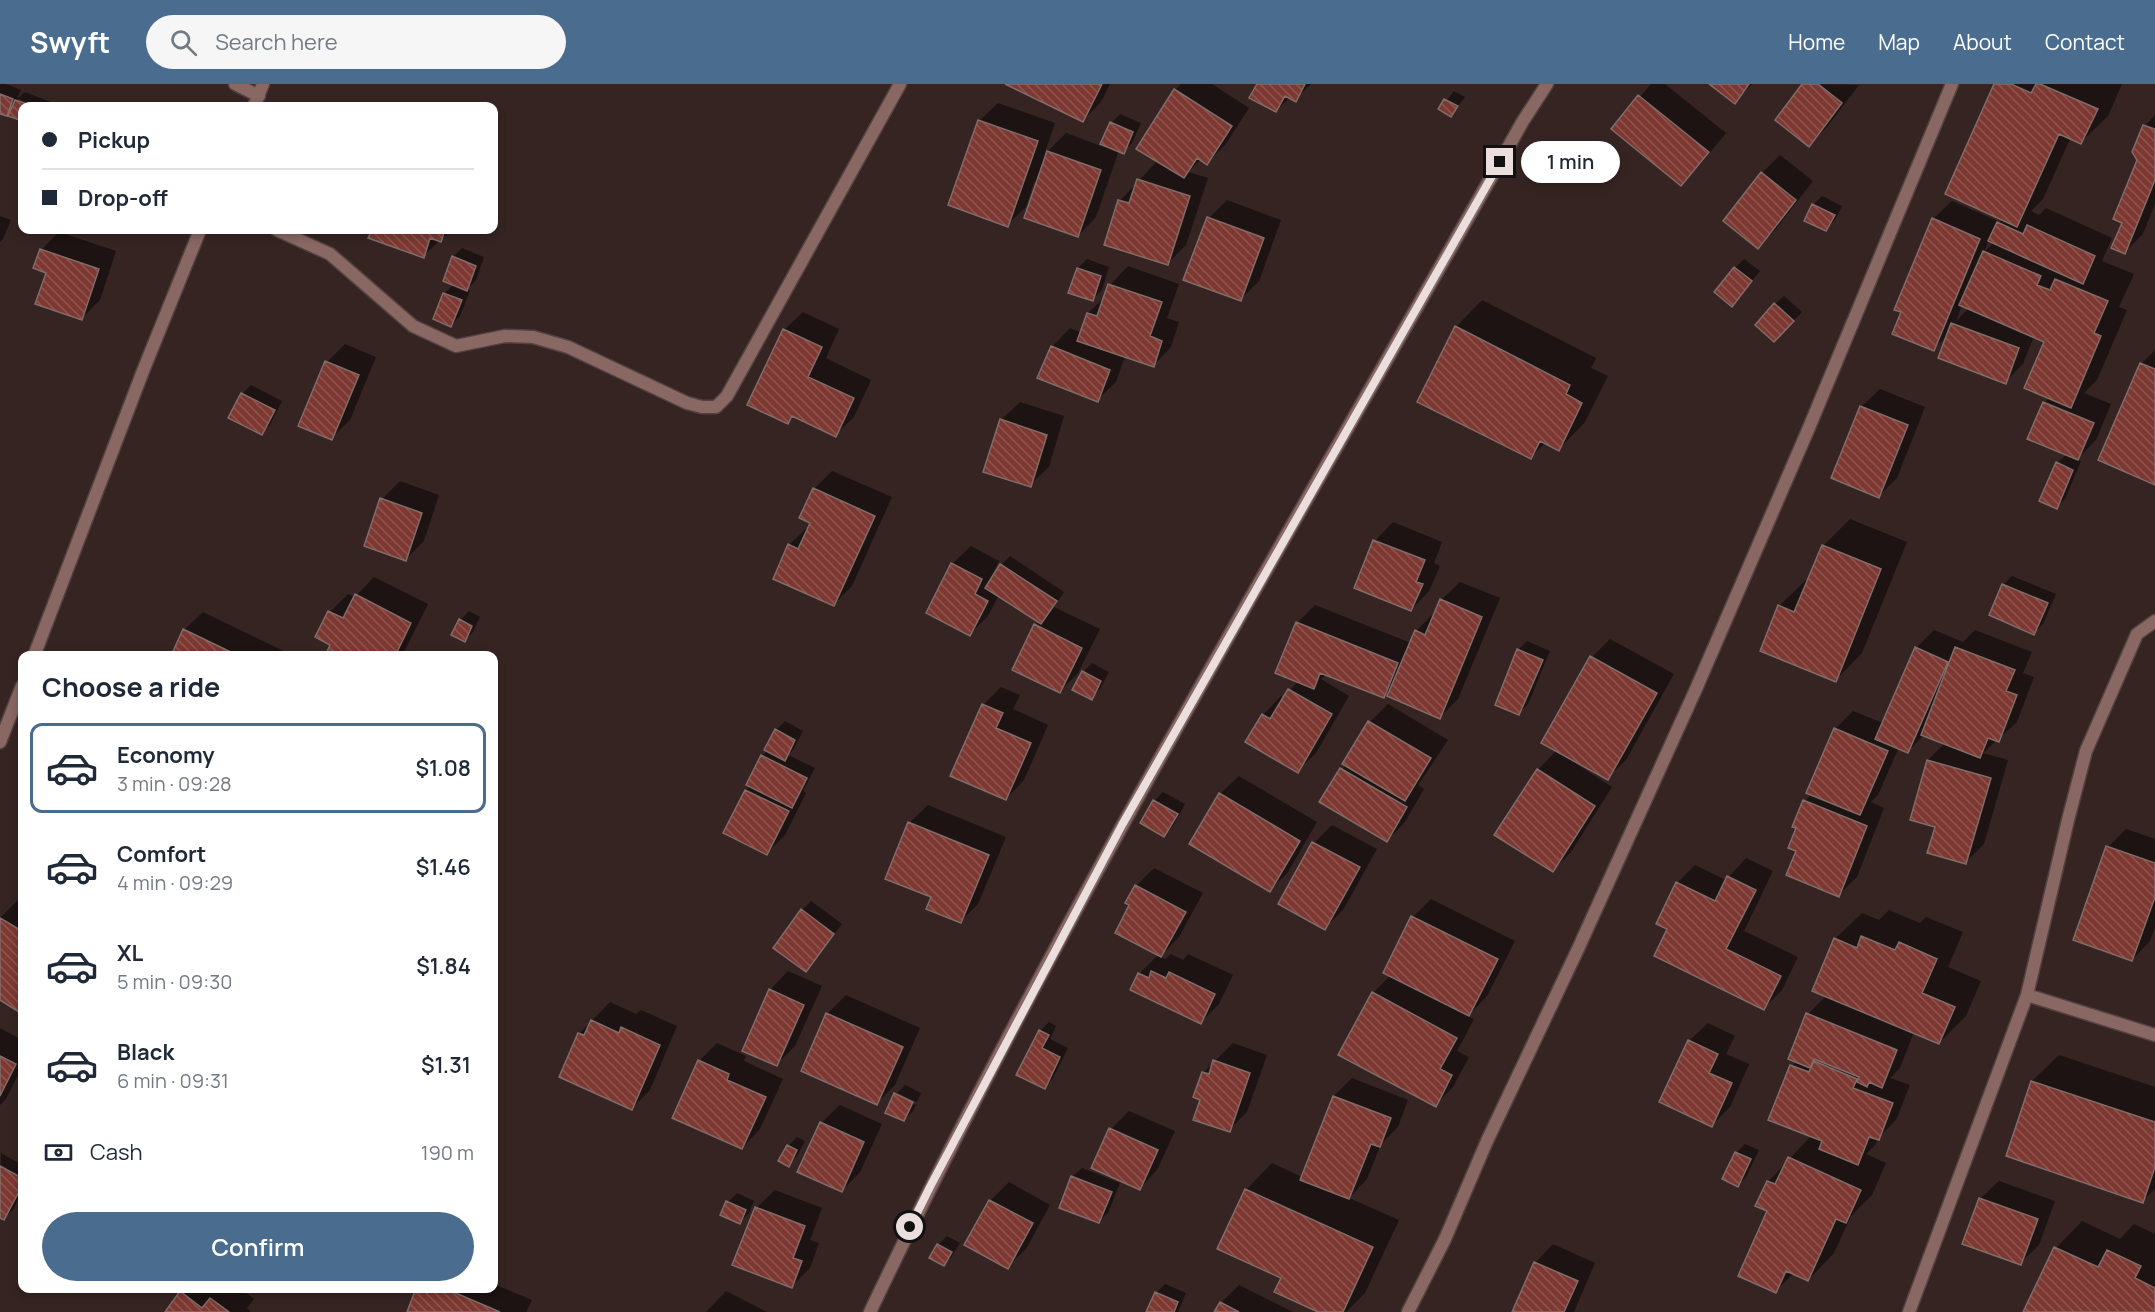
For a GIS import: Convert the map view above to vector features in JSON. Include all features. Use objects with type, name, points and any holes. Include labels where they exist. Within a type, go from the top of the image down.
[{"type":"street","points":[[235,84],[259,95]]},
{"type":"street","points":[[286,234],[330,254],[413,326],[456,346],[505,336],[533,337],[568,347],[687,403],[702,407],[716,407],[727,396],[900,84]]},
{"type":"street","points":[[870,1312],[931,1185],[1122,825],[1523,121],[1547,84]]},
{"type":"street","points":[[1408,1312],[1578,950],[1700,678],[1808,430],[1952,84]]},
{"type":"street","points":[[36,651],[143,371],[198,234]]},
{"type":"street","points":[[1909,1312],[2027,995],[2067,820],[2086,751],[2137,634],[2155,621]]},
{"type":"street","points":[[0,742],[18,696]]},
{"type":"street","points":[[2027,995],[2155,1035]]},
{"type":"building","points":[[1005,84],[1102,84],[1083,122]]},
{"type":"building","points":[[1257,84],[1305,84],[1296,102],[1285,96],[1276,112],[1249,98]]},
{"type":"building","points":[[1709,84],[1749,84],[1735,104]]},
{"type":"building","points":[[1802,84],[1818,84],[1842,103],[1809,147],[1775,120]]},
{"type":"building","points":[[1994,84],[2011,84],[2031,93],[2036,84],[2040,84],[2098,109],[2081,144],[2059,134],[2017,227],[1945,194]]},
{"type":"building","points":[[1174,89],[1232,126],[1207,165],[1197,158],[1184,178],[1136,149]]},
{"type":"building","points":[[0,94],[13,99],[7,116],[0,114]]},
{"type":"building","points":[[1638,95],[1709,152],[1681,186],[1611,129]]},
{"type":"building","points":[[1444,99],[1458,106],[1451,117],[1438,109]]},
{"type":"building","points":[[15,100],[21,102],[18,102],[18,120],[8,116]]},
{"type":"building","points":[[978,120],[1038,141],[1008,227],[948,205]]},
{"type":"building","points":[[1110,122],[1133,132],[1124,154],[1100,144]]},
{"type":"building","points":[[2143,125],[2155,129],[2155,180],[2125,254],[2111,248],[2122,223],[2113,219],[2137,160],[2132,152]]},
{"type":"building","points":[[1047,151],[1101,170],[1078,237],[1024,218]]},
{"type":"building","points":[[1761,172],[1796,200],[1758,249],[1723,221]]},
{"type":"building","points":[[1137,179],[1190,196],[1168,265],[1104,245],[1118,200],[1129,203]]},
{"type":"building","points":[[1812,204],[1835,215],[1826,231],[1804,221]]},
{"type":"building","points":[[1207,217],[1264,238],[1241,301],[1183,280]]},
{"type":"building","points":[[1932,218],[1980,239],[1934,351],[1892,334],[1901,312],[1894,310]]},
{"type":"building","points":[[1997,222],[2023,234],[2027,225],[2095,256],[2083,284],[1988,241]]},
{"type":"building","points":[[370,234],[444,234],[441,242],[430,238],[424,258],[368,238]]},
{"type":"building","points":[[40,249],[99,269],[82,320],[35,304],[46,273],[33,268]]},
{"type":"building","points":[[1983,251],[2041,276],[2037,285],[2050,290],[2055,279],[2108,301],[2094,333],[2101,336],[2071,408],[2024,388],[2044,342],[1959,305]]},
{"type":"building","points":[[452,256],[476,266],[467,291],[443,281]]},
{"type":"building","points":[[1734,267],[1752,281],[1732,307],[1714,292]]},
{"type":"building","points":[[1077,268],[1101,276],[1093,301],[1068,293]]},
{"type":"building","points":[[1108,284],[1162,302],[1150,336],[1162,341],[1154,367],[1077,341],[1087,313],[1097,316]]},
{"type":"building","points":[[443,293],[462,300],[451,327],[433,319]]},
{"type":"building","points":[[1774,303],[1794,321],[1774,342],[1755,325]]},
{"type":"building","points":[[1951,323],[2019,348],[2006,384],[1938,358]]},
{"type":"building","points":[[1455,326],[1570,385],[1566,394],[1582,403],[1559,451],[1540,441],[1531,459],[1417,402]]},
{"type":"building","points":[[783,329],[822,347],[808,377],[854,398],[836,437],[792,416],[788,424],[747,405]]},
{"type":"building","points":[[1051,346],[1110,370],[1098,402],[1037,378]]},
{"type":"building","points":[[325,361],[359,375],[332,440],[298,426]]},
{"type":"building","points":[[2140,363],[2155,369],[2155,485],[2098,460]]},
{"type":"building","points":[[241,393],[275,410],[262,435],[228,418]]},
{"type":"building","points":[[2043,402],[2094,423],[2078,460],[2027,439]]},
{"type":"building","points":[[1860,406],[1908,425],[1879,498],[1831,478]]},
{"type":"building","points":[[1000,419],[1047,435],[1031,487],[983,472]]},
{"type":"building","points":[[2056,462],[2073,470],[2057,509],[2039,501]]},
{"type":"building","points":[[813,488],[875,516],[834,606],[773,579],[788,544],[798,549],[810,523],[799,518]]},
{"type":"building","points":[[380,498],[422,513],[406,561],[364,546]]},
{"type":"building","points":[[1373,540],[1425,560],[1416,582],[1423,584],[1411,611],[1354,588]]},
{"type":"building","points":[[1822,545],[1881,569],[1836,682],[1760,651],[1778,605],[1794,612]]},
{"type":"building","points":[[951,563],[982,579],[975,594],[988,601],[970,636],[926,613]]},
{"type":"building","points":[[1000,564],[1057,601],[1041,624],[985,588]]},
{"type":"building","points":[[2002,584],[2048,603],[2034,635],[1989,615]]},
{"type":"building","points":[[355,594],[411,623],[397,651],[327,651],[330,645],[315,637],[328,611],[343,618]]},
{"type":"building","points":[[1440,599],[1482,617],[1440,719],[1387,696],[1415,630],[1425,635]]},
{"type":"building","points":[[459,619],[472,626],[465,642],[451,635]]},
{"type":"building","points":[[1296,622],[1398,663],[1384,698],[1320,673],[1314,689],[1275,673]]},
{"type":"building","points":[[1034,624],[1082,648],[1060,693],[1012,670]]},
{"type":"building","points":[[183,629],[229,651],[173,651]]},
{"type":"building","points":[[1915,647],[1948,662],[1908,753],[1875,739]]},
{"type":"building","points":[[1955,647],[2015,670],[2006,691],[2017,695],[1999,742],[1988,738],[1980,758],[1921,735]]},
{"type":"building","points":[[1517,649],[1543,660],[1519,715],[1495,705]]},
{"type":"building","points":[[1590,656],[1657,693],[1608,780],[1541,743]]},
{"type":"building","points":[[1082,671],[1101,681],[1092,700],[1072,690]]},
{"type":"building","points":[[1288,689],[1332,714],[1298,773],[1245,742],[1262,714],[1270,719]]},
{"type":"building","points":[[982,704],[1003,713],[996,728],[1031,743],[1006,800],[950,776]]},
{"type":"building","points":[[1368,721],[1431,758],[1405,801],[1342,764]]},
{"type":"building","points":[[1834,728],[1888,751],[1860,815],[1806,793]]},
{"type":"building","points":[[775,729],[795,740],[785,761],[764,750]]},
{"type":"building","points":[[761,755],[807,778],[792,808],[746,785]]},
{"type":"building","points":[[1927,760],[1991,778],[1966,864],[1927,853],[1935,827],[1910,820]]},
{"type":"building","points":[[1340,768],[1407,807],[1387,842],[1319,802]]},
{"type":"building","points":[[1537,769],[1595,806],[1553,872],[1494,835]]},
{"type":"building","points":[[745,790],[789,811],[767,855],[723,833]]},
{"type":"building","points":[[1219,793],[1300,841],[1270,892],[1189,844]]},
{"type":"building","points":[[1153,800],[1178,814],[1164,837],[1140,823]]},
{"type":"building","points":[[1803,800],[1867,826],[1839,897],[1786,875],[1796,851],[1788,848],[1796,828],[1792,827]]},
{"type":"building","points":[[908,822],[989,855],[961,923],[926,909],[931,897],[885,879]]},
{"type":"building","points":[[1312,842],[1360,867],[1325,930],[1278,904]]},
{"type":"building","points":[[2106,846],[2155,863],[2155,897],[2132,961],[2073,940]]},
{"type":"building","points":[[1727,876],[1756,890],[1726,949],[1781,976],[1764,1010],[1654,956],[1667,929],[1656,924],[1676,882],[1715,901]]},
{"type":"building","points":[[1135,885],[1186,912],[1161,957],[1115,933],[1129,905],[1125,903]]},
{"type":"building","points":[[801,909],[834,934],[806,972],[773,948]]},
{"type":"building","points":[[1411,916],[1498,959],[1469,1016],[1383,973]]},
{"type":"building","points":[[0,918],[18,929],[18,1011],[0,1000]]},
{"type":"building","points":[[1861,936],[1895,950],[1899,942],[1937,959],[1922,993],[1955,1007],[1939,1044],[1812,991],[1834,938],[1857,948]]},
{"type":"building","points":[[1151,971],[1166,978],[1169,972],[1215,994],[1201,1024],[1130,990],[1138,973],[1149,978]]},
{"type":"building","points":[[769,989],[804,1005],[777,1066],[742,1051]]},
{"type":"building","points":[[1372,992],[1457,1038],[1440,1069],[1452,1075],[1436,1107],[1338,1055]]},
{"type":"building","points":[[826,1013],[903,1047],[877,1105],[801,1071]]},
{"type":"building","points":[[1806,1013],[1897,1050],[1882,1088],[1869,1082],[1867,1087],[1857,1082],[1859,1077],[1814,1059],[1810,1068],[1788,1059]]},
{"type":"building","points":[[591,1020],[619,1033],[621,1027],[660,1045],[632,1110],[559,1077],[578,1033],[584,1035]]},
{"type":"building","points":[[1039,1030],[1049,1035],[1042,1048],[1060,1057],[1045,1089],[1016,1075]]},
{"type":"building","points":[[1688,1040],[1718,1054],[1709,1073],[1732,1083],[1712,1127],[1659,1102]]},
{"type":"building","points":[[0,1056],[16,1064],[0,1096]]},
{"type":"building","points":[[698,1060],[729,1074],[727,1080],[766,1097],[742,1149],[672,1118]]},
{"type":"building","points":[[1213,1060],[1250,1073],[1230,1132],[1193,1120],[1200,1100],[1193,1097],[1202,1072],[1209,1074]]},
{"type":"building","points":[[1814,1061],[1857,1079],[1853,1088],[1893,1103],[1879,1140],[1869,1137],[1858,1165],[1819,1149],[1822,1141],[1768,1120],[1790,1065],[1809,1072]]},
{"type":"building","points":[[2031,1081],[2155,1122],[2155,1167],[2143,1203],[2006,1156]]},
{"type":"building","points":[[894,1093],[913,1102],[904,1121],[885,1113]]},
{"type":"building","points":[[1333,1096],[1391,1118],[1380,1147],[1371,1144],[1349,1199],[1300,1180]]},
{"type":"building","points":[[820,1122],[864,1142],[842,1192],[797,1172]]},
{"type":"building","points":[[1109,1128],[1158,1150],[1140,1190],[1091,1168]]},
{"type":"building","points":[[787,1145],[797,1150],[789,1167],[778,1161]]},
{"type":"building","points":[[1735,1152],[1751,1159],[1738,1187],[1722,1179]]},
{"type":"building","points":[[1788,1157],[1861,1190],[1846,1223],[1836,1219],[1808,1281],[1786,1271],[1776,1293],[1738,1276],[1767,1211],[1755,1206],[1767,1181],[1775,1184]]},
{"type":"building","points":[[0,1166],[18,1176],[18,1194],[4,1220],[0,1218]]},
{"type":"building","points":[[1071,1176],[1112,1192],[1099,1223],[1059,1208]]},
{"type":"building","points":[[1245,1189],[1373,1247],[1343,1312],[1318,1312],[1274,1292],[1281,1278],[1217,1249]]},
{"type":"building","points":[[1979,1198],[2038,1219],[2021,1265],[1962,1244]]},
{"type":"building","points":[[989,1200],[1033,1223],[1008,1269],[964,1245]]},
{"type":"building","points":[[726,1201],[746,1210],[740,1224],[720,1215]]},
{"type":"building","points":[[755,1207],[805,1226],[793,1258],[802,1261],[792,1288],[732,1265]]},
{"type":"building","points":[[937,1244],[952,1252],[944,1266],[929,1258]]},
{"type":"building","points":[[2054,1247],[2098,1267],[2107,1250],[2141,1266],[2135,1278],[2155,1288],[2155,1312],[2023,1312]]},
{"type":"building","points":[[1534,1262],[1578,1281],[1564,1312],[1512,1312]]},
{"type":"building","points":[[1155,1292],[1178,1302],[1174,1312],[1146,1312]]},
{"type":"building","points":[[179,1293],[183,1293],[202,1308],[210,1298],[229,1312],[165,1312]]},
{"type":"building","points":[[414,1293],[456,1293],[500,1312],[407,1312]]},
{"type":"building","points":[[1220,1302],[1239,1312],[1214,1312]]},
{"type":"route","points":[[910,1227],[1122,825],[1500,162]]}]
